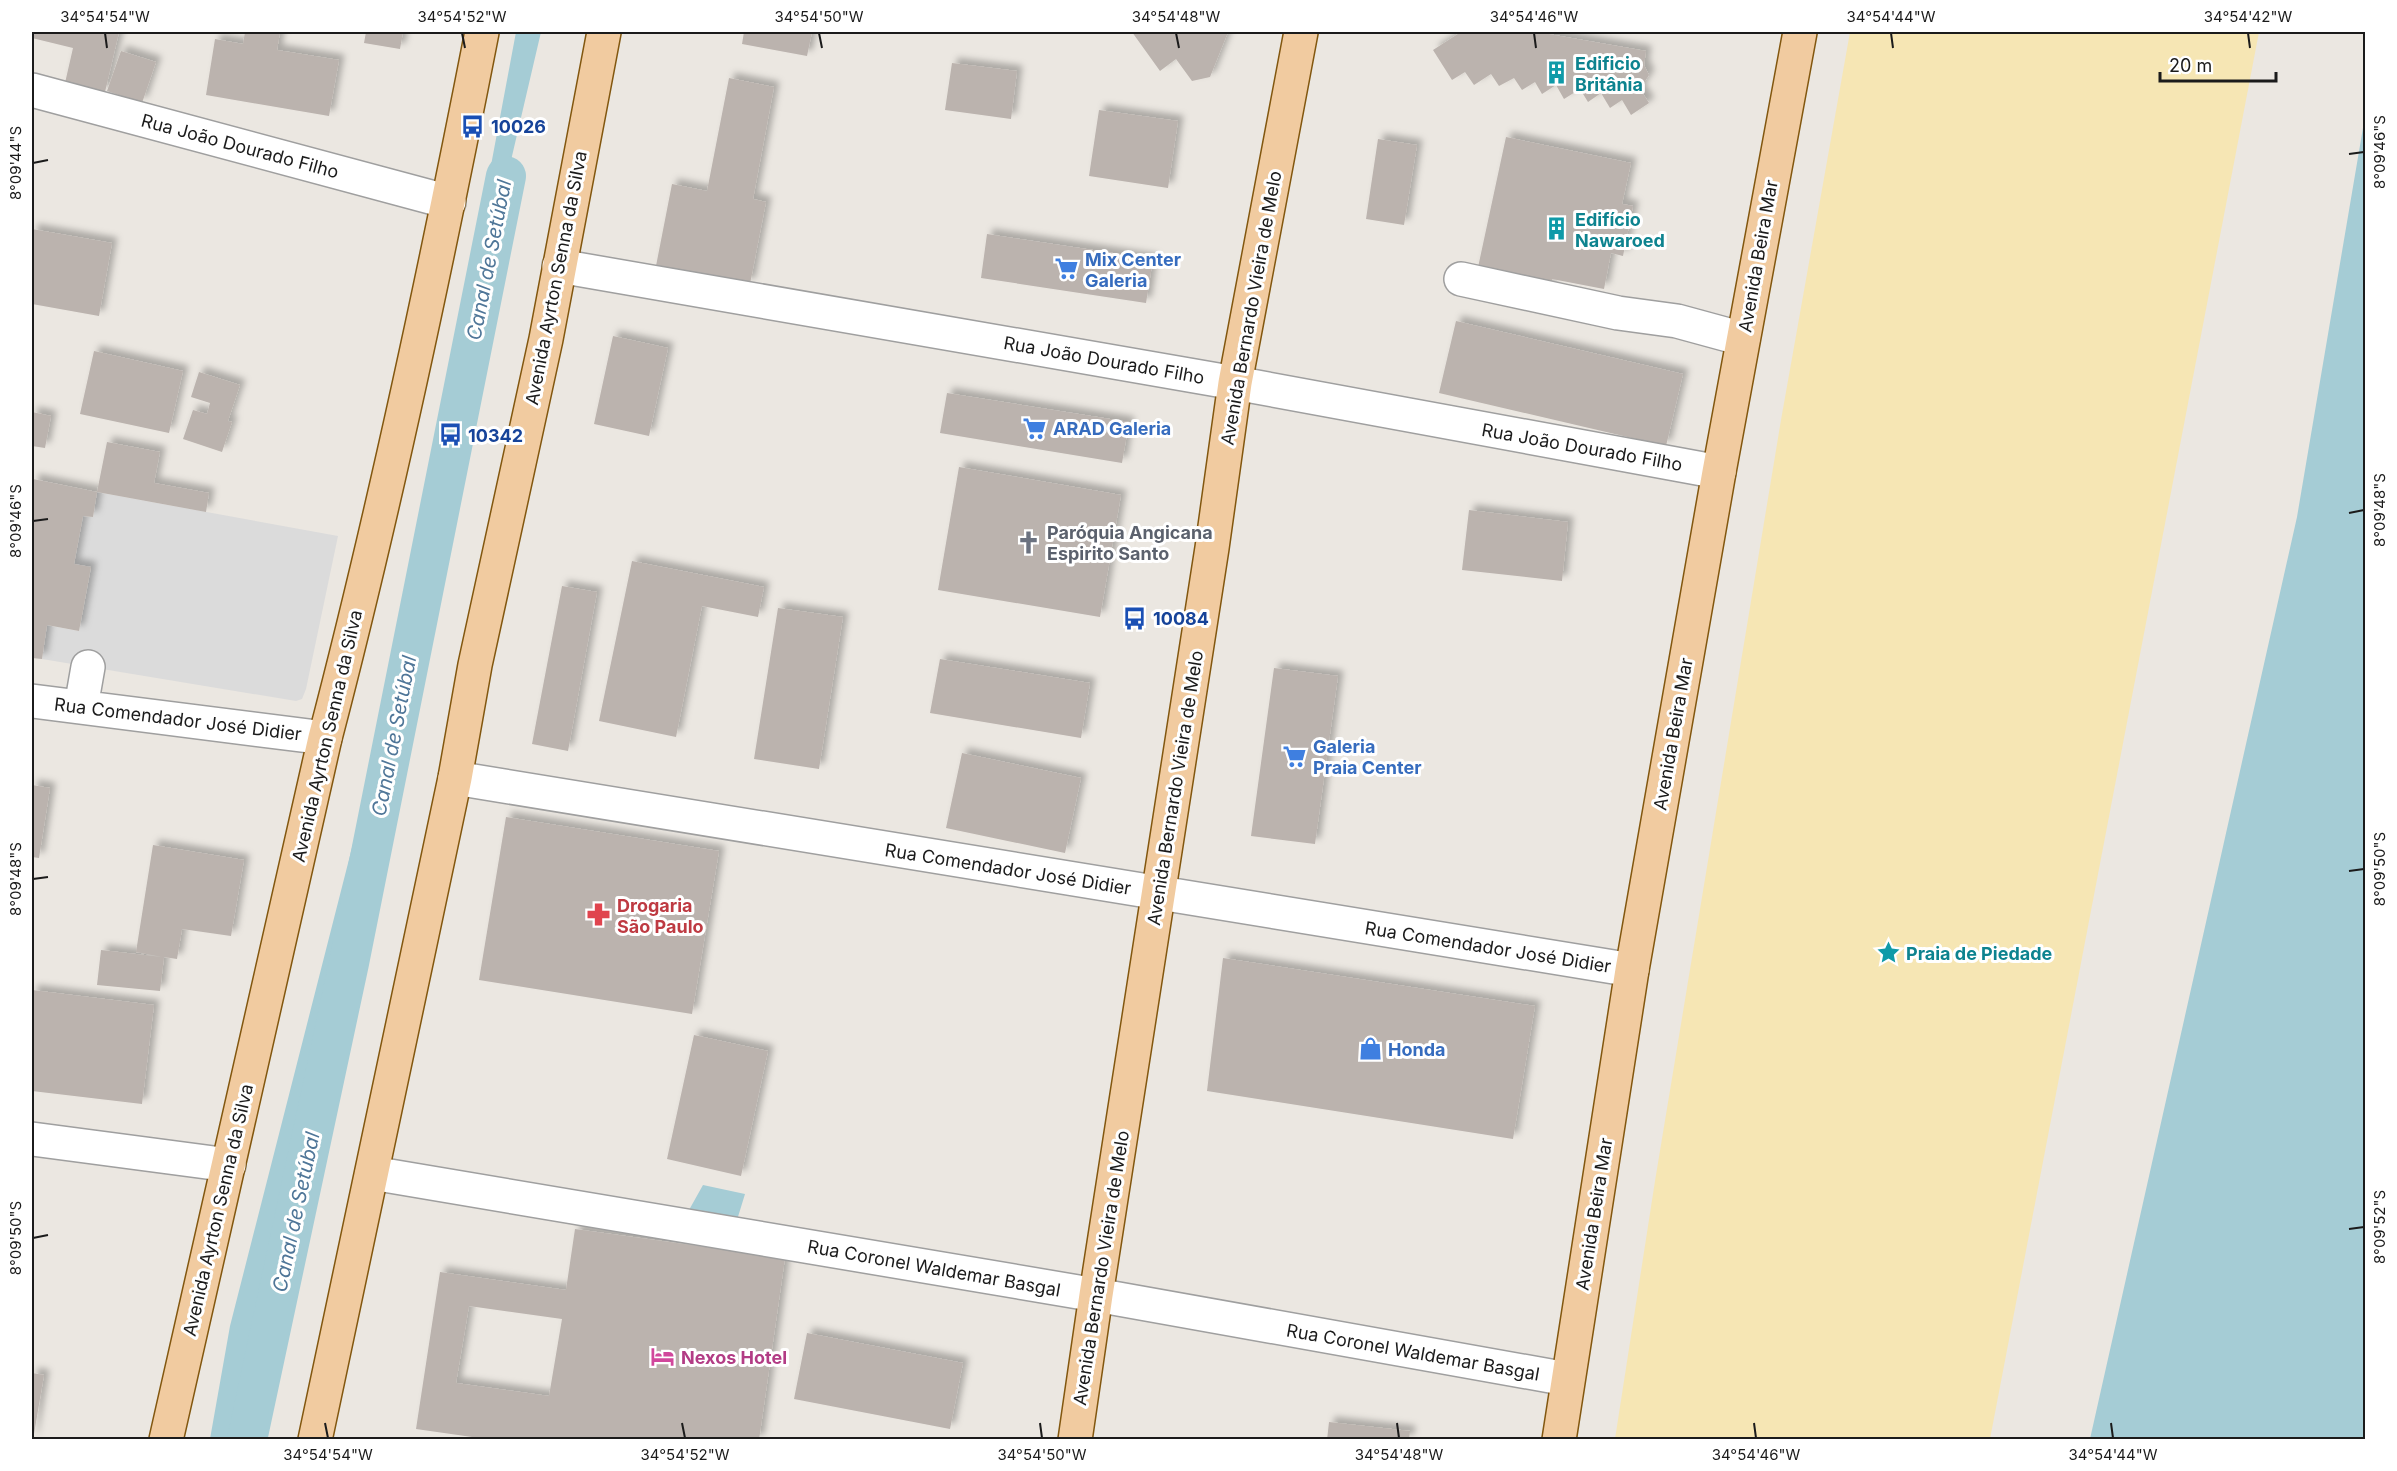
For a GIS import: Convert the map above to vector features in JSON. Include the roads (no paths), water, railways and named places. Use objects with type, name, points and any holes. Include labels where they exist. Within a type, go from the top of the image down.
[{"type":"main road","name":"Avenida Ayrton Senna da Silva","points":[[166,1440],[325,738],[348,652],[449,202],[482,32]]},
{"type":"main road","name":"Avenida Ayrton Senna da Silva","points":[[315,1440],[455,777],[475,665],[546,339],[604,32]]},
{"type":"main road","name":"Avenida Bernardo Vieira de Melo","points":[[1075,1440],[1212,548],[1235,383],[1301,32]]},
{"type":"main road","name":"Avenida Beira Mar","points":[[1559,1440],[1632,970],[1719,472],[1800,32]]},
{"type":"street","name":"Rua João Dourado Filho","points":[[32,90],[449,202]]},
{"type":"street","name":"Rua João Dourado Filho","points":[[559,266],[1235,383],[1719,472]]},
{"type":"street","points":[[1461,279],[1618,313],[1677,321],[1743,339]]},
{"type":"street","points":[[81,707],[88,667]]},
{"type":"street","name":"Rua Comendador José Didier","points":[[32,701],[325,738]]},
{"type":"street","name":"Rua Comendador José Didier","points":[[455,777],[1632,970]]},
{"type":"street","points":[[32,1140],[229,1165]]},
{"type":"street","name":"Rua Coronel Waldemar Basgal","points":[[372,1173],[1096,1295],[1567,1379]]},
{"type":"water","points":[[516,32],[541,32],[495,229],[244,1439],[210,1439],[230,1326],[394,683]]},
{"type":"water","points":[[2365,116],[2365,1439],[2090,1439],[2297,517]]},
{"type":"water","points":[[703,1185],[745,1194],[737,1220],[689,1210]]},
{"type":"waterway","name":"Canal de Setúbal","points":[[247,1440],[349,963],[506,176]]},
{"type":"place","name":"Edificio Britânia","points":[[1557,73]]},
{"type":"place","name":"10026","points":[[473,126]]},
{"type":"place","name":"Edifício Nawaroed","points":[[1557,229]]},
{"type":"place","name":"Mix Center Galeria","points":[[1067,269]]},
{"type":"place","name":"ARAD Galeria","points":[[1035,428]]},
{"type":"place","name":"10342","points":[[450,435]]},
{"type":"place","name":"Paróquia Angicana Espirito Santo","points":[[1029,542]]},
{"type":"place","name":"10084","points":[[1135,618]]},
{"type":"place","name":"Galeria Praia Center","points":[[1295,756]]},
{"type":"place","name":"Drogaria São Paulo","points":[[599,915]]},
{"type":"place","name":"Praia de Piedade","points":[[1888,953]]},
{"type":"place","name":"Honda","points":[[1370,1049]]},
{"type":"place","name":"Nexos Hotel","points":[[663,1357]]}]
